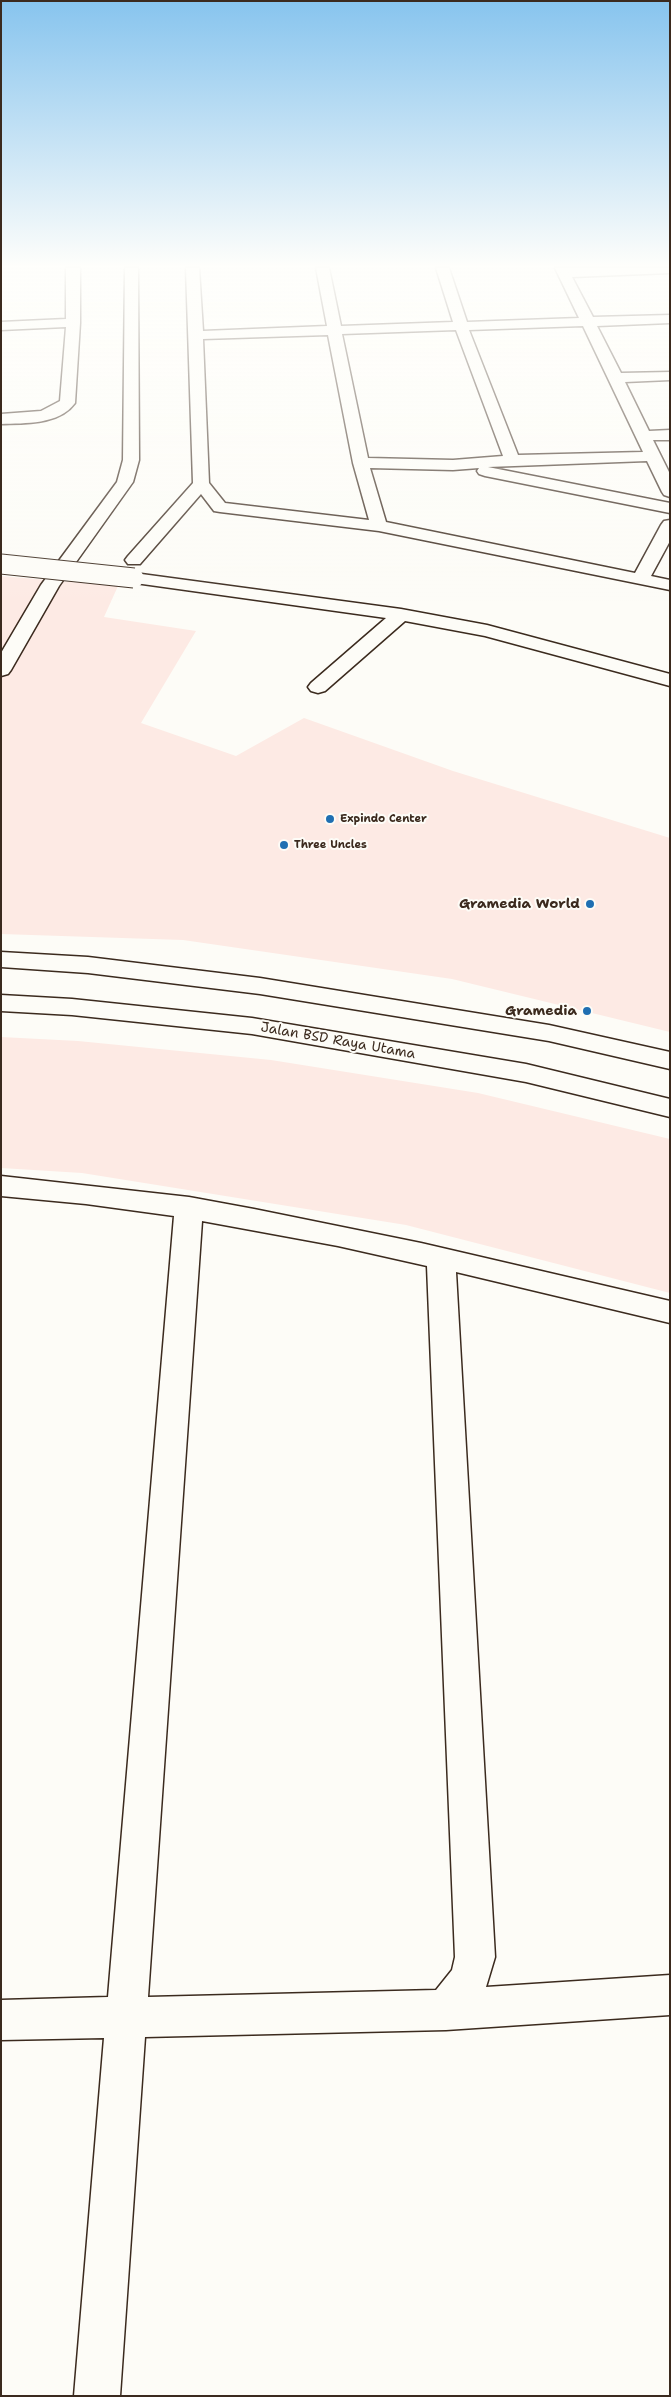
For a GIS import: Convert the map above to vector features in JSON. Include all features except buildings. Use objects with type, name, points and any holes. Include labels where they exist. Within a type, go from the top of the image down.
[{"type":"street","points":[[1,419],[41,417],[59,411],[67,403],[69,380]]},
{"type":"street","points":[[1,670],[50,585],[125,482],[131,460],[131,380]]},
{"type":"street","points":[[198,380],[201,484],[223,509],[378,526],[670,585]]},
{"type":"street","points":[[345,380],[361,463],[378,526]]},
{"type":"street","points":[[481,380],[512,460]]},
{"type":"street","points":[[617,380],[670,492]]},
{"type":"street","points":[[644,436],[670,435]]},
{"type":"street","points":[[361,463],[453,465],[512,460],[653,456]]},
{"type":"street","points":[[453,465],[670,508]]},
{"type":"street","points":[[134,569],[201,484]]},
{"type":"street","points":[[641,578],[670,525]]},
{"type":"street","points":[[1,564],[134,569],[401,615],[487,631],[670,680]]},
{"type":"street","points":[[318,687],[401,615]]},
{"type":"street","points":[[1,959],[88,965],[252,985],[549,1033],[670,1061]]},
{"type":"street","points":[[72,1007],[88,965]]},
{"type":"street","name":"Jalan BSD Raya Utama","points":[[1,1003],[72,1007],[252,1026],[508,1070],[670,1108]]},
{"type":"street","points":[[1,1186],[57,1190],[189,1206],[441,1258],[670,1312]]},
{"type":"street","points":[[96,2396],[189,1206]]},
{"type":"street","points":[[441,1258],[475,1957],[470,1979],[446,2010]]},
{"type":"street","points":[[1,2020],[446,2010],[670,1995]]},
{"type":"shaded area","points":[[1,576],[118,586],[104,617],[196,631],[141,723],[236,756],[304,718],[453,771],[670,838],[670,1032],[452,979],[183,940],[1,934]]},
{"type":"shaded area","points":[[1,1037],[78,1041],[271,1060],[478,1093],[670,1139],[670,1293],[406,1225],[82,1173],[1,1168]]},
{"type":"place","name":"Expindo Center","points":[[330,819]]},
{"type":"place","name":"Three Uncles","points":[[284,845]]},
{"type":"place","name":"Gramedia World","points":[[590,904]]},
{"type":"place","name":"Gramedia","points":[[587,1011]]}]
